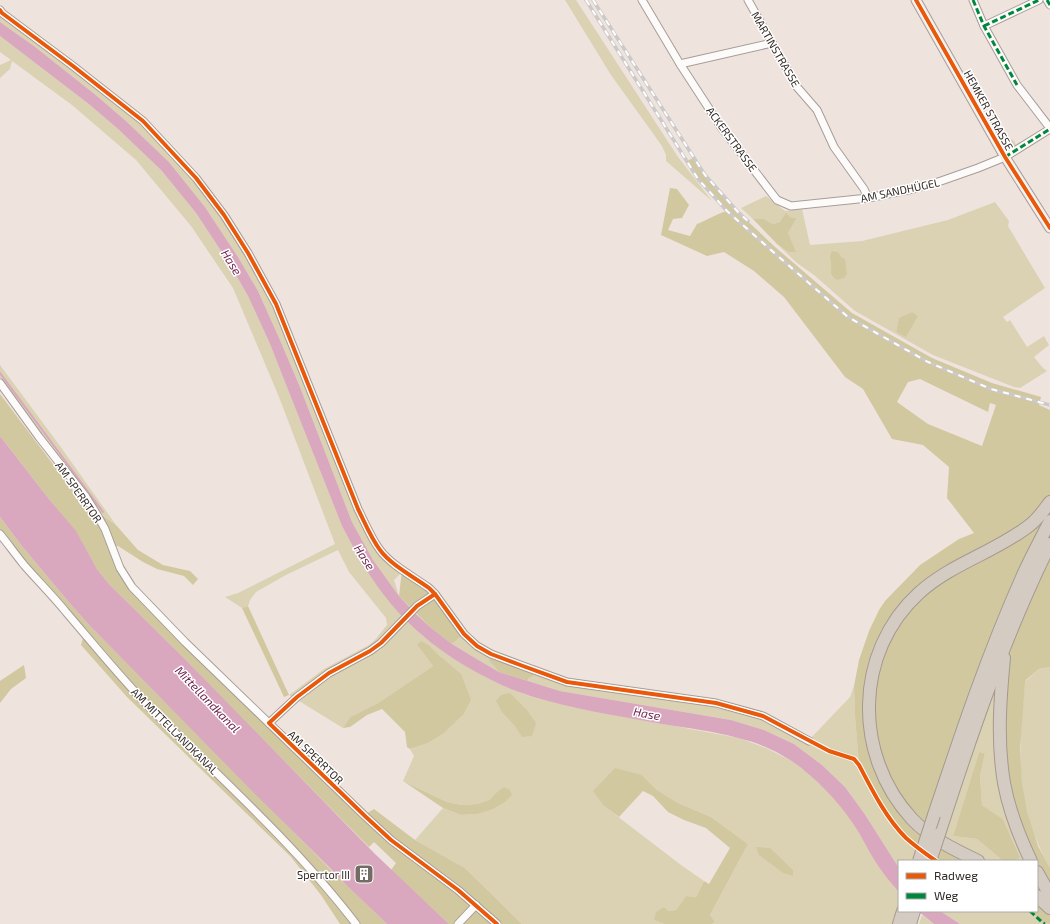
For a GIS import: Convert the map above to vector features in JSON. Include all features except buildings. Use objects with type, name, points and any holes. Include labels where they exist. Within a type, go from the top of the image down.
[{"type":"highway","points":[[976,860],[928,832],[913,819],[896,797],[889,785],[873,746],[868,705],[870,686],[879,652],[887,634],[897,619],[919,593],[945,574],[990,550],[1031,524],[1050,502]]},
{"type":"highway","points":[[930,860],[938,818],[963,728],[992,651],[1024,574],[1050,521]]},
{"type":"highway","points":[[919,860],[938,818],[1006,642],[1050,544]]},
{"type":"highway","points":[[1006,642],[999,732],[1004,784],[1016,827],[1031,860]]},
{"type":"highway","points":[[1038,874],[1050,895]]},
{"type":"highway","points":[[1038,897],[1050,908]]},
{"type":"highway","points":[[899,924],[903,912]]},
{"type":"highway","points":[[910,924],[914,912]]},
{"type":"main road","name":"HEMKER STRASSE","points":[[916,0],[1005,157],[1050,228]]},
{"type":"street","name":"ACKERSTRASSE","points":[[642,0],[680,64],[722,127],[777,200],[791,206]]},
{"type":"street","name":"MARTINSTRASSE","points":[[748,0],[797,87],[817,110],[834,147],[864,189],[868,198]]},
{"type":"street","points":[[973,0],[984,26],[1017,85],[1050,128]]},
{"type":"street","points":[[984,26],[1039,0]]},
{"type":"street","points":[[1047,0],[1050,5]]},
{"type":"street","points":[[0,10],[142,121],[196,178],[224,215],[248,253],[276,304],[358,509],[373,539],[388,559],[429,588],[435,594],[464,634],[477,646],[491,654],[567,682],[716,703],[764,716],[809,740]]},
{"type":"street","points":[[680,64],[772,43]]},
{"type":"street","name":"AM SANDHÜGEL","points":[[791,206],[868,198],[913,189],[941,181],[1005,157],[1050,128]]},
{"type":"street","name":"AM SPERRTOR","points":[[0,383],[39,437],[86,497],[105,529],[120,568],[132,587],[185,642],[386,836],[458,890],[497,924]]},
{"type":"street","name":"AM MITTELLANDKANAL","points":[[0,534],[24,565],[65,610],[125,681],[295,852],[335,897],[356,924]]},
{"type":"street","points":[[269,723],[297,697],[329,673],[370,651],[381,643],[418,606],[435,594]]},
{"type":"street","points":[[458,924],[476,905]]},
{"type":"shaded area","points":[[565,0],[576,0],[678,157],[712,201],[666,161],[666,155],[662,146],[611,75]]},
{"type":"shaded area","points":[[0,14],[74,69],[140,123],[194,181],[223,217],[246,254],[289,340],[358,514],[381,558],[400,574],[394,580],[399,596],[373,560],[352,522],[300,387],[258,291],[238,257],[205,207],[169,162],[126,121],[34,46],[0,22]]},
{"type":"shaded area","points":[[0,36],[90,105],[118,129],[161,170],[196,213],[229,263],[248,296],[270,344],[342,526],[370,574],[385,596],[403,617],[374,647],[294,698],[289,695],[324,669],[374,641],[387,625],[386,618],[349,572],[338,550],[286,575],[256,592],[250,600],[248,606],[242,608],[225,597],[238,593],[335,544],[279,397],[233,288],[191,226],[136,160],[72,105],[12,61],[10,69],[0,78],[0,65],[11,60],[0,52]]},
{"type":"shaded area","points":[[998,130],[1014,141],[1016,145],[1008,148]]},
{"type":"shaded area","points":[[693,158],[705,175],[738,212],[775,247],[852,313],[932,358],[992,383],[1041,397],[1039,405],[1050,410],[1050,521],[928,832],[976,860],[935,860],[906,838],[882,807],[859,765],[855,717],[854,686],[859,660],[869,631],[879,610],[885,601],[920,565],[959,539],[974,533],[947,498],[949,467],[923,445],[892,439],[863,389],[845,377],[784,297],[754,271],[724,252],[707,256],[661,235],[670,188],[677,189],[689,205],[682,218],[673,219],[668,230],[690,236],[697,224],[727,211],[698,179],[687,161]],"holes":[[[920,379],[988,412],[990,403],[996,405],[982,446],[928,424],[897,402],[908,382]]]},
{"type":"shaded area","points":[[766,196],[785,211],[802,209],[810,245],[862,241],[948,220],[995,202],[1009,221],[1008,226],[1045,288],[1003,317],[1007,322],[1010,320],[1027,347],[1044,336],[1049,345],[1034,357],[1047,371],[1020,388],[933,355],[855,311],[814,275],[797,263],[777,244],[788,252],[788,233],[797,218],[773,224],[764,219],[753,219],[741,208]],"holes":[[[912,312],[906,336],[896,332],[899,319]]]},
{"type":"shaded area","points":[[786,213],[791,218],[797,218],[788,233],[796,252],[788,252],[777,244],[753,219],[764,219],[773,224],[780,222]]},
{"type":"shaded area","points":[[832,251],[838,252],[842,258],[845,259],[847,274],[844,278],[837,280],[831,274],[830,255]]},
{"type":"shaded area","points":[[912,312],[918,316],[906,337],[896,332],[899,318]]},
{"type":"shaded area","points":[[0,365],[116,525],[98,511],[93,502],[0,378]]},
{"type":"shaded area","points":[[0,394],[77,496],[116,525],[138,550],[163,565],[190,571],[198,579],[193,585],[184,576],[157,569],[118,546],[109,547],[116,567],[136,597],[361,817],[374,809],[415,840],[465,868],[522,924],[502,924],[499,922],[497,924],[464,924],[459,920],[455,924],[449,924],[391,870],[396,863],[374,842],[369,847],[182,656],[109,584],[97,569],[76,532],[0,436]]},
{"type":"shaded area","points":[[0,517],[21,545],[91,627],[346,885],[387,924],[340,924],[321,895],[291,857],[127,697],[81,645],[84,634],[0,534]]},
{"type":"shaded area","points":[[1050,544],[1050,667],[1039,669],[1026,680],[1020,749],[1022,783],[1027,811],[1038,846],[1050,868],[1050,895],[1038,874],[1038,860],[1031,860],[1004,784],[1006,642]]},
{"type":"shaded area","points":[[402,570],[429,588],[464,634],[452,644],[430,627],[399,596]]},
{"type":"shaded area","points":[[248,606],[289,695],[284,697],[242,608]]},
{"type":"shaded area","points":[[407,621],[423,636],[469,668],[495,682],[529,696],[582,709],[739,738],[766,748],[790,760],[812,776],[831,795],[852,821],[879,866],[898,891],[898,907],[892,924],[712,924],[715,922],[710,915],[748,844],[711,817],[678,803],[657,790],[642,775],[604,806],[704,881],[696,897],[686,896],[676,910],[668,911],[654,920],[664,924],[522,924],[465,868],[415,840],[443,808],[461,815],[477,814],[496,793],[489,800],[477,804],[462,805],[447,802],[403,781],[414,756],[410,749],[428,743],[443,734],[463,715],[441,657],[430,646],[417,645],[433,666],[378,703],[350,717],[343,728],[299,701],[330,676],[380,650]]},
{"type":"shaded area","points":[[464,634],[491,654],[492,664],[499,672],[452,644]]},
{"type":"shaded area","points":[[421,641],[430,646],[461,674],[471,700],[463,715],[443,734],[428,743],[410,749],[407,747],[405,732],[382,709],[367,715],[350,727],[343,728],[350,717],[378,703],[433,666],[417,645]]},
{"type":"shaded area","points":[[1006,642],[1000,705],[1031,860],[1013,860],[1019,858],[1003,819],[982,805],[980,776],[985,753],[979,752],[953,836],[977,839],[1002,860],[977,860],[939,834]]},
{"type":"shaded area","points":[[491,654],[533,670],[533,676],[529,678],[528,681],[499,672],[489,660]]},
{"type":"shaded area","points":[[24,665],[26,678],[11,689],[0,703],[0,681]]},
{"type":"shaded area","points":[[1050,667],[1050,868],[1031,826],[1027,811],[1021,780],[1020,748],[1026,681],[1039,669]]},
{"type":"shaded area","points":[[533,670],[567,682],[716,703],[763,716],[809,740],[850,697],[854,686],[859,765],[882,807],[894,823],[906,838],[935,860],[898,860],[898,866],[864,813],[845,787],[822,765],[794,744],[764,730],[731,720],[560,691],[528,681]]},
{"type":"shaded area","points":[[510,693],[527,710],[536,723],[532,736],[522,737],[515,726],[502,712],[496,701],[501,695]]},
{"type":"shaded area","points":[[979,752],[985,753],[980,776],[982,805],[1003,819],[1020,858],[1013,860],[1002,860],[977,839],[953,836]]},
{"type":"shaded area","points":[[615,768],[642,775],[657,790],[678,803],[711,817],[748,844],[710,915],[715,922],[712,924],[664,924],[654,920],[656,912],[664,907],[668,911],[676,910],[686,896],[696,897],[704,881],[709,884],[730,848],[706,828],[668,812],[653,796],[643,791],[619,817],[604,806],[593,791]]},
{"type":"shaded area","points":[[403,781],[447,802],[462,805],[477,804],[489,800],[504,787],[510,790],[512,795],[505,802],[493,809],[477,814],[461,815],[443,808]]},
{"type":"shaded area","points":[[756,847],[770,848],[793,870],[793,876],[783,873],[759,855]]},
{"type":"shaded area","points":[[1038,897],[1050,908],[1050,924],[1043,923],[1031,912],[1038,912]]},
{"type":"shaded area","points":[[942,912],[1031,912],[1045,924],[960,924]]},
{"type":"shaded area","points":[[922,915],[934,924],[919,924]]},
{"type":"water","name":"Hase","points":[[0,22],[34,46],[97,96],[169,162],[205,207],[238,257],[258,291],[300,387],[352,522],[373,560],[399,596],[415,613],[452,644],[499,672],[560,691],[731,720],[764,730],[794,744],[822,765],[845,787],[864,813],[898,866],[898,891],[881,870],[846,813],[816,780],[784,756],[758,744],[729,736],[596,712],[546,701],[528,695],[511,689],[461,664],[416,630],[391,604],[370,576],[342,526],[270,344],[248,296],[229,263],[196,213],[161,170],[118,129],[90,105],[0,36]]},
{"type":"water","name":"Mittellandkanal","points":[[0,436],[76,531],[97,569],[109,584],[182,656],[375,854],[449,924],[387,924],[253,792],[91,627],[21,545],[0,517]]},
{"type":"water","points":[[919,912],[942,912],[960,924],[934,924]]},
{"type":"waterway","points":[[0,373],[103,512]]},
{"type":"railway","points":[[586,0],[698,179],[727,211],[771,250],[848,317],[928,362],[991,389],[1050,405]]},
{"type":"railway","points":[[593,0],[705,175],[748,221]]},
{"type":"marked path","points":[[973,0],[984,26],[1017,85]]},
{"type":"marked path","points":[[984,26],[1039,0]]},
{"type":"marked path","points":[[1047,0],[1050,5]]},
{"type":"marked path","points":[[1005,157],[1050,129]]},
{"type":"marked path","points":[[1031,912],[1045,924]]},
{"type":"cycle path","points":[[916,0],[1005,157],[1050,228]]},
{"type":"cycle path","points":[[0,10],[143,121],[196,178],[224,215],[248,253],[276,304],[358,509],[368,530],[380,550],[390,561],[429,588],[464,634],[477,646],[491,654],[567,682],[716,703],[763,716],[829,751],[854,759],[892,822],[906,838],[935,860]]},
{"type":"cycle path","points":[[435,594],[417,606],[381,643],[370,651],[329,673],[297,697],[269,723],[391,840],[458,890],[497,924]]},
{"type":"place","name":"Sperrtor III","points":[[364,874]]}]
